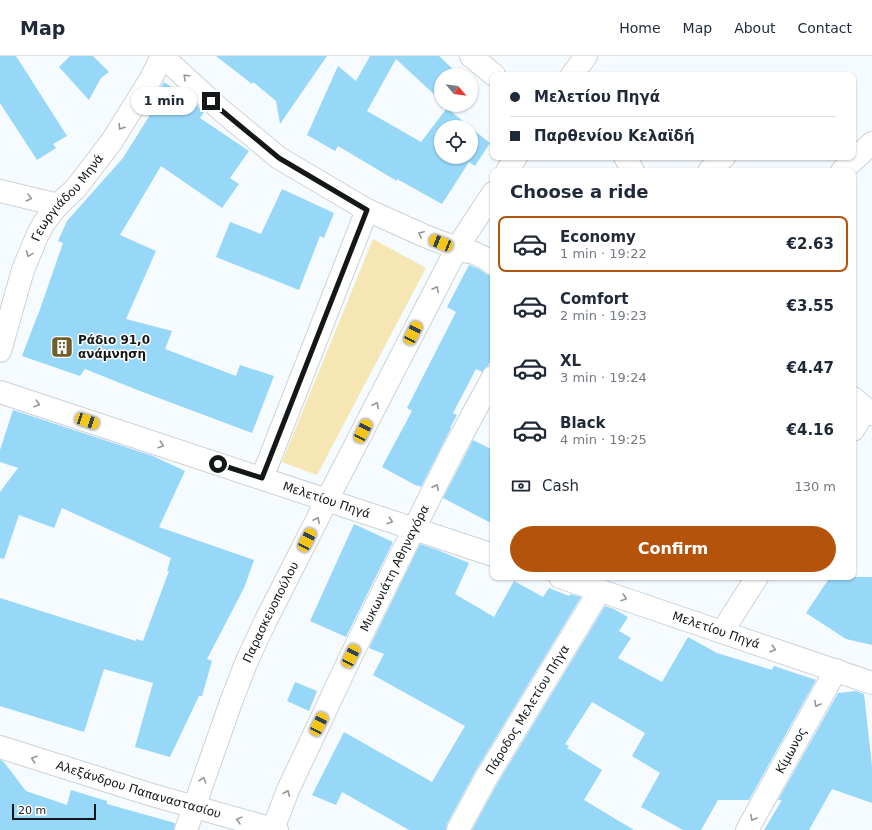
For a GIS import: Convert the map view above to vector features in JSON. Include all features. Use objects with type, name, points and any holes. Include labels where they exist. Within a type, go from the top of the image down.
[{"type":"street","name":"Γεωργιάδου Μηνά","points":[[0,351],[23,270],[31,249],[44,223],[58,205],[76,188],[112,141],[150,80],[162,56]]},
{"type":"street","points":[[162,56],[221,110],[279,158],[367,210],[425,236],[464,251],[474,253],[490,262]]},
{"type":"street","points":[[471,56],[490,72]]},
{"type":"street","points":[[574,72],[586,56]]},
{"type":"street","points":[[856,158],[872,143]]},
{"type":"street","points":[[712,168],[721,160]]},
{"type":"street","points":[[845,168],[854,160]]},
{"type":"street","points":[[0,191],[58,205]]},
{"type":"street","name":"Παρασκευοπούλου","points":[[186,830],[231,702],[246,663],[265,622],[457,248],[490,198]]},
{"type":"street","points":[[262,478],[367,210]]},
{"type":"street","name":"Μυκωνιάτη Αθηναγόρα","points":[[275,829],[288,790],[351,656],[452,453],[490,383]]},
{"type":"street","name":"Μελετίου Πηγά","points":[[0,392],[490,554]]},
{"type":"street","points":[[856,424],[864,407]]},
{"type":"street","name":"Μελετίου Πηγά","points":[[569,580],[872,683]]},
{"type":"street","points":[[722,632],[756,580]]},
{"type":"street","name":"Πάροδος Μελετίου Πήγα","points":[[458,830],[486,778],[600,590]]},
{"type":"street","name":"Κίμωνος","points":[[747,830],[836,670]]},
{"type":"street","name":"Αλεξάνδρου Παπαναστασίου","points":[[0,748],[109,782],[275,829]]},
{"type":"shaded area","points":[[373,239],[426,268],[317,475],[282,462]]},
{"type":"building","points":[[0,56],[16,56],[67,136],[53,144],[56,148],[37,160],[0,103]]},
{"type":"building","points":[[70,56],[93,56],[109,72],[101,78],[89,100],[59,67]]},
{"type":"building","points":[[216,56],[327,56],[280,124],[276,101],[253,82],[252,84]]},
{"type":"building","points":[[370,56],[439,56],[452,68],[434,68],[434,94],[396,59],[367,111],[421,142],[434,125],[434,164],[468,164],[442,204],[397,179],[397,181],[338,146],[335,151],[307,135],[338,66],[356,81]]},
{"type":"building","points":[[164,82],[190,99],[204,112],[200,118],[249,151],[230,178],[239,184],[222,208],[161,166],[120,235],[156,251],[126,319],[172,331],[165,349],[236,376],[240,365],[274,376],[252,433],[85,369],[80,376],[22,356],[63,243],[58,241],[67,221],[123,158],[153,110],[148,107]]},
{"type":"building","points":[[444,112],[452,112],[462,120],[438,120]]},
{"type":"building","points":[[478,134],[490,143],[478,161]]},
{"type":"building","points":[[282,189],[334,213],[324,238],[320,236],[299,290],[216,257],[230,222],[261,234]]},
{"type":"building","points":[[469,265],[490,275],[490,362],[482,372],[476,369],[453,413],[457,415],[451,428],[421,487],[382,467],[412,411],[407,408],[456,312],[447,307]]},
{"type":"building","points":[[13,410],[153,456],[185,471],[159,527],[254,560],[244,588],[207,659],[212,661],[202,696],[199,696],[170,757],[135,747],[153,683],[104,669],[84,732],[0,706],[0,598],[136,641],[136,639],[143,641],[169,571],[167,571],[171,558],[62,508],[54,528],[19,515],[4,559],[0,558],[0,492],[18,468],[0,462],[0,450]]},
{"type":"building","points":[[473,440],[490,448],[490,522],[443,498]]},
{"type":"building","points":[[354,524],[393,542],[346,637],[310,621]]},
{"type":"building","points":[[420,544],[469,563],[455,594],[494,617],[514,581],[543,597],[549,588],[569,596],[570,594],[581,597],[475,772],[447,824],[446,830],[409,830],[342,792],[336,805],[312,795],[344,732],[432,782],[465,726],[373,675],[384,654],[369,648]]},
{"type":"building","points":[[856,577],[872,577],[872,645],[846,639],[806,613],[828,580],[856,580]]},
{"type":"building","points":[[605,606],[628,617],[619,631],[631,638],[618,658],[662,682],[688,637],[717,653],[772,670],[774,666],[816,680],[749,800],[718,800],[701,830],[683,830],[641,807],[660,773],[632,756],[645,733],[592,702],[565,744],[569,746],[567,748],[602,770],[584,800],[634,830],[472,830],[497,784]]},
{"type":"building","points":[[295,682],[317,691],[309,711],[287,701]]},
{"type":"building","points":[[856,691],[864,694],[872,766],[872,803],[832,789],[809,830],[764,830],[782,800],[778,800],[838,693]]},
{"type":"building","points":[[0,760],[3,761],[26,791],[67,805],[71,790],[107,801],[107,804],[175,823],[174,830],[0,830]]},
{"type":"place","name":"Ράδιο 91,0 ανάμνηση","points":[[62,347]]},
{"type":"route","points":[[211,101],[279,158],[367,210],[262,478],[218,464]]}]
